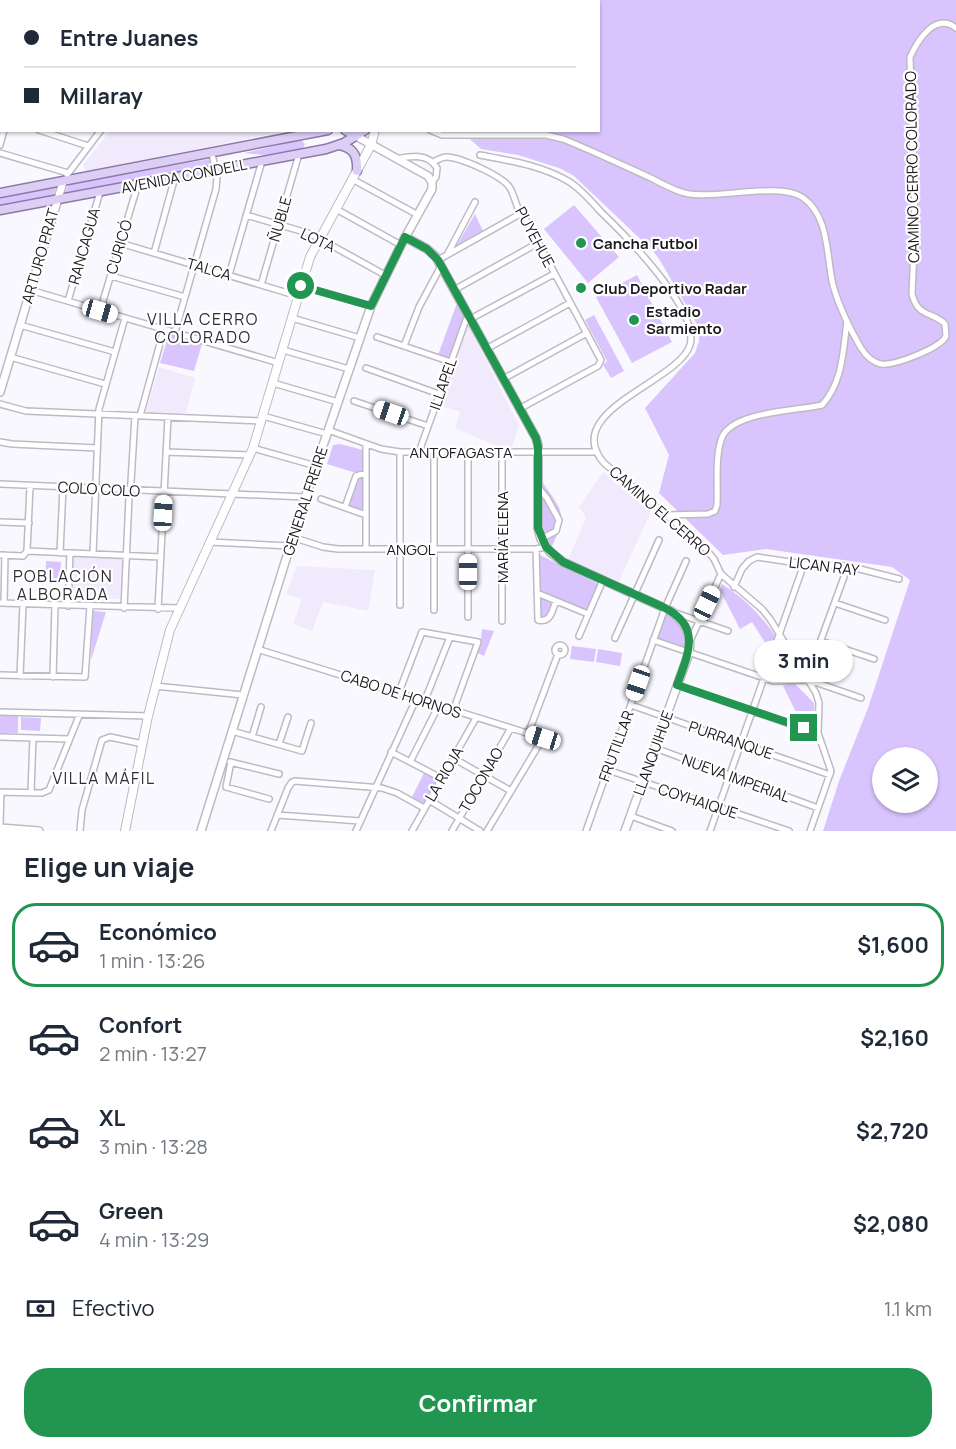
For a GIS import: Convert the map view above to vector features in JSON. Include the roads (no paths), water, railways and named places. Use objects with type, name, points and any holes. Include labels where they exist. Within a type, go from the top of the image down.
[{"type":"main road","name":"AVENIDA CONDELL","points":[[0,194],[320,132]]},
{"type":"main road","points":[[349,132],[356,136]]},
{"type":"main road","name":"AVENIDA CONDELL","points":[[0,210],[303,153],[337,145],[362,132]]},
{"type":"main road","points":[[125,831],[165,643],[178,608],[252,452],[310,257],[371,145],[374,132]]},
{"type":"main road","points":[[303,153],[310,143],[304,136]]},
{"type":"main road","points":[[337,145],[353,151],[357,159],[357,171]]},
{"type":"street","name":"CAMINO CERRO COLORADO","points":[[435,132],[442,135],[546,135],[563,140],[685,194],[721,195],[776,191],[800,195],[810,204],[820,219],[833,285],[847,321],[864,353],[879,364],[893,364],[929,350],[943,342],[946,336],[945,324],[921,311],[915,304],[912,294],[915,225],[910,57],[915,46],[936,24],[942,22],[956,28]]},
{"type":"street","points":[[45,132],[88,146]]},
{"type":"street","name":"ARTURO PRAT","points":[[0,392],[63,182],[98,132]]},
{"type":"street","points":[[356,136],[426,174],[432,182],[436,177],[437,168],[433,162]]},
{"type":"street","points":[[0,153],[68,173]]},
{"type":"street","name":"ÑUBLE","points":[[261,285],[303,153]]},
{"type":"street","points":[[174,332],[216,189],[216,169],[212,154]]},
{"type":"street","name":"CAMINO EL CERRO","points":[[480,155],[531,165],[574,185],[650,261],[689,324],[691,341],[684,356],[674,366],[626,398],[604,418],[595,436],[597,452],[604,463],[710,553],[721,574],[735,587]]},
{"type":"street","name":"PUYEHUE","points":[[396,159],[419,156],[433,162],[444,157],[453,158],[504,180],[510,188],[520,214],[525,218],[601,360],[601,363],[519,409]]},
{"type":"street","points":[[229,275],[262,161]]},
{"type":"street","points":[[154,253],[175,177]]},
{"type":"street","points":[[352,179],[418,215]]},
{"type":"street","name":"GENERAL FREIRE","points":[[201,831],[292,537],[371,306],[405,237],[432,191],[432,182]]},
{"type":"street","name":"CURICÓ","points":[[100,311],[138,184]]},
{"type":"street","name":"RANCAGUA","points":[[68,301],[100,192]]},
{"type":"street","points":[[447,255],[475,202]]},
{"type":"street","points":[[336,209],[401,245]]},
{"type":"street","points":[[404,346],[439,263],[447,255],[520,214]]},
{"type":"street","name":"LOTA","points":[[246,215],[319,238],[385,275]]},
{"type":"street","points":[[405,237],[427,249],[439,263],[536,438],[538,522],[541,539],[546,547],[563,562],[668,610],[728,631]]},
{"type":"street","name":"TALCA","points":[[120,243],[298,296]]},
{"type":"street","points":[[454,290],[538,243]]},
{"type":"street","points":[[469,318],[554,274]]},
{"type":"street","points":[[111,276],[185,297]]},
{"type":"street","points":[[301,286],[371,306]]},
{"type":"street","points":[[30,290],[279,363]]},
{"type":"street","points":[[486,349],[570,303]]},
{"type":"street","points":[[93,554],[99,415],[105,384],[125,318]]},
{"type":"street","points":[[292,318],[360,338]]},
{"type":"street","name":"ILLAPEL","points":[[419,452],[465,322],[469,318]]},
{"type":"street","name":"CAMINO CERRO COLORADO","points":[[666,515],[708,514],[715,511],[720,440],[730,426],[787,410],[822,405],[838,380],[847,321]]},
{"type":"street","points":[[20,324],[115,352]]},
{"type":"street","points":[[124,608],[130,490],[138,416],[164,329]]},
{"type":"street","points":[[503,379],[587,333]]},
{"type":"street","points":[[377,337],[451,362]]},
{"type":"street","points":[[283,350],[349,369]]},
{"type":"street","points":[[10,357],[105,384]]},
{"type":"street","points":[[366,368],[439,394]]},
{"type":"street","points":[[273,383],[338,402]]},
{"type":"street","points":[[354,401],[428,426]]},
{"type":"street","name":"ANTOFAGASTA","points":[[0,404],[26,411],[99,415],[262,418],[328,432],[400,452],[597,452]]},
{"type":"street","points":[[158,609],[168,417]]},
{"type":"street","points":[[0,442],[97,448]]},
{"type":"street","points":[[366,444],[366,549]]},
{"type":"street","points":[[166,452],[252,452],[316,466]]},
{"type":"street","points":[[400,452],[400,606]]},
{"type":"street","points":[[434,452],[434,609]]},
{"type":"street","points":[[468,452],[468,617]]},
{"type":"street","name":"MARÍA ELENA","points":[[502,452],[502,621]]},
{"type":"street","points":[[345,507],[356,477],[358,474],[366,473]]},
{"type":"street","name":"COLO COLO","points":[[0,484],[305,497]]},
{"type":"street","points":[[537,485],[553,506],[559,520],[556,531],[541,539]]},
{"type":"street","points":[[30,486],[27,551],[22,556],[3,555],[2,603],[178,608]]},
{"type":"street","points":[[60,553],[63,487]]},
{"type":"street","points":[[321,499],[366,515]]},
{"type":"street","points":[[0,522],[28,523]]},
{"type":"street","name":"ANGOL","points":[[292,537],[333,549],[536,549],[546,547]]},
{"type":"street","points":[[615,638],[659,540]]},
{"type":"street","points":[[210,542],[290,546]]},
{"type":"street","points":[[536,549],[537,617],[539,621],[548,619],[556,601]]},
{"type":"street","points":[[27,551],[161,557]]},
{"type":"street","points":[[68,606],[70,553]]},
{"type":"street","name":"LICAN RAY","points":[[735,587],[742,569],[749,561],[757,557],[804,564],[848,566],[899,579]]},
{"type":"street","name":"FRUTILLAR","points":[[586,831],[654,640],[686,561]]},
{"type":"street","points":[[710,831],[804,564]]},
{"type":"street","points":[[808,679],[848,566]]},
{"type":"street","name":"LLANQUIHUE","points":[[625,831],[677,685],[690,641],[721,574]]},
{"type":"street","points":[[579,636],[603,580]]},
{"type":"street","points":[[735,587],[762,609],[808,679],[818,700],[818,733],[831,771],[810,831]]},
{"type":"street","points":[[537,593],[588,614]]},
{"type":"street","points":[[834,603],[885,620]]},
{"type":"street","points":[[20,676],[23,604]]},
{"type":"street","points":[[53,677],[55,605]]},
{"type":"street","points":[[0,675],[85,677],[90,607]]},
{"type":"street","points":[[668,610],[680,618],[686,627],[690,641]]},
{"type":"street","points":[[399,692],[422,632],[478,642],[453,711]]},
{"type":"street","points":[[425,700],[450,637]]},
{"type":"street","points":[[654,640],[764,678],[779,682],[808,679],[861,698]]},
{"type":"street","points":[[821,641],[874,659]]},
{"type":"street","name":"CABO DE HORNOS","points":[[257,649],[543,738],[511,791]]},
{"type":"street","points":[[528,734],[558,654]]},
{"type":"street","points":[[677,685],[799,727],[808,729],[818,725]]},
{"type":"street","points":[[155,686],[243,695]]},
{"type":"street","points":[[356,831],[374,787],[417,697]]},
{"type":"street","points":[[410,762],[439,705]]},
{"type":"street","name":"PURRANQUE","points":[[631,705],[830,775]]},
{"type":"street","points":[[252,737],[261,707]]},
{"type":"street","points":[[0,712],[80,716],[148,716]]},
{"type":"street","points":[[36,831],[0,826],[0,792],[48,791],[80,716]]},
{"type":"street","points":[[279,744],[288,717]]},
{"type":"street","name":"LA RIOJA","points":[[412,831],[476,718]]},
{"type":"street","points":[[232,731],[302,751],[312,723]]},
{"type":"street","name":"TOCONAO","points":[[452,831],[511,728]]},
{"type":"street","points":[[0,737],[69,739]]},
{"type":"street","points":[[80,831],[82,810],[102,740],[110,737],[143,744]]},
{"type":"street","points":[[32,792],[33,738]]},
{"type":"street","name":"NUEVA IMPERIAL","points":[[655,748],[818,808]]},
{"type":"street","points":[[391,752],[441,778]]},
{"type":"street","points":[[453,758],[511,791],[487,831]]},
{"type":"street","points":[[223,760],[279,774]]},
{"type":"street","points":[[231,762],[226,787],[269,799]]},
{"type":"street","name":"COYHAIQUE","points":[[608,770],[718,809],[789,831]]},
{"type":"street","points":[[271,831],[292,782],[374,787],[397,793],[424,808]]},
{"type":"street","points":[[429,800],[480,831]]},
{"type":"street","points":[[277,815],[360,822]]},
{"type":"street","points":[[631,816],[672,831]]},
{"type":"place","name":"Cancha Futbol","points":[[581,243]]},
{"type":"place","name":"Club Deportivo Radar","points":[[581,288]]},
{"type":"place","name":"Estadio Sarmiento","points":[[634,320]]},
{"type":"district","name":"VILLA CERRO COLORADO","points":[[203,328]]},
{"type":"district","name":"POBLACIÓN ALBORADA","points":[[63,585]]},
{"type":"district","name":"VILLA MÁFIL","points":[[104,778]]}]
